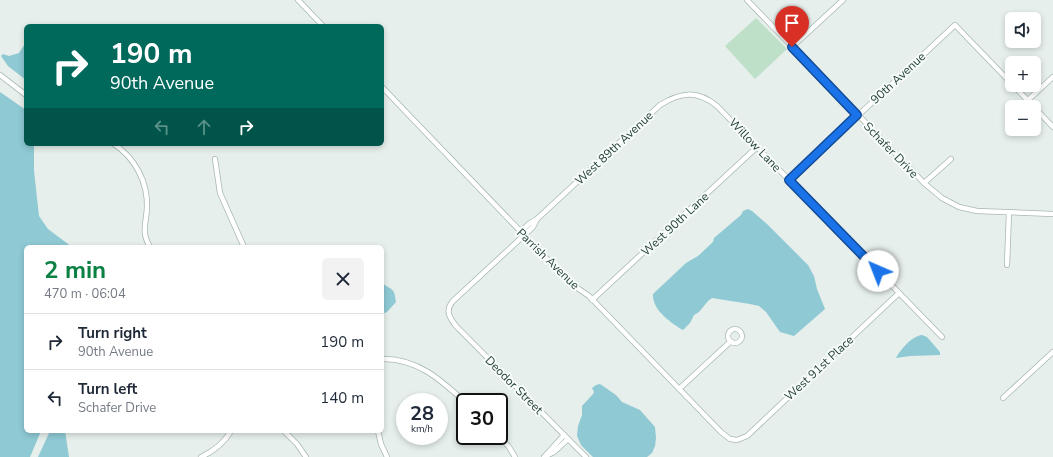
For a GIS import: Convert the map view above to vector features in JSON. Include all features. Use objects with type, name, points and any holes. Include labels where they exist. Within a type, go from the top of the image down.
[{"type":"street","points":[[298,0],[321,24]]},
{"type":"street","name":"Schafer Drive","points":[[747,0],[924,184],[942,198],[959,207],[977,211],[1053,214]]},
{"type":"street","points":[[792,47],[843,0]]},
{"type":"street","name":"90th Avenue","points":[[789,180],[955,25],[1005,78]]},
{"type":"street","points":[[0,75],[24,93]]},
{"type":"street","points":[[1019,92],[1028,100],[1053,77]]},
{"type":"street","name":"Parrish Avenue","points":[[384,89],[570,283],[592,300],[722,432],[730,439],[737,440]]},
{"type":"street","name":"West 89th Avenue","points":[[448,310],[453,301],[522,234],[533,227],[538,219],[660,105],[671,98],[685,94],[698,95]]},
{"type":"street","name":"Willow Lane","points":[[698,95],[708,99],[717,106],[942,337]]},
{"type":"street","points":[[1041,114],[1053,127]]},
{"type":"street","points":[[117,146],[133,161],[143,179],[147,201],[144,233],[149,245]]},
{"type":"street","name":"West 90th Lane","points":[[592,300],[757,147]]},
{"type":"street","points":[[215,159],[220,193],[242,245]]},
{"type":"street","points":[[924,184],[951,159]]},
{"type":"street","points":[[1007,265],[1009,212]]},
{"type":"street","name":"West 91st Place","points":[[737,440],[747,436],[899,293]]},
{"type":"street","name":"Deodor Street","points":[[448,310],[450,319],[456,326],[586,457]]},
{"type":"street","points":[[679,389],[730,342]]},
{"type":"street","points":[[1003,398],[1053,352]]},
{"type":"street","points":[[384,359],[400,360],[420,367],[456,394]]},
{"type":"street","points":[[201,457],[211,452],[223,442],[229,433]]},
{"type":"street","points":[[286,433],[297,444],[306,457]]},
{"type":"street","points":[[378,433],[381,444],[387,457]]},
{"type":"street","points":[[544,457],[550,448],[564,435]]},
{"type":"street","points":[[544,457],[554,452],[568,439]]},
{"type":"street","points":[[507,445],[515,457]]},
{"type":"street","points":[[211,452],[214,457]]},
{"type":"green space","points":[[756,18],[787,49],[755,79],[725,46]]},
{"type":"water","points":[[24,45],[24,78],[8,66],[1,56],[3,54],[9,56],[19,53]]},
{"type":"water","points":[[0,92],[24,109],[24,146],[34,146],[34,171],[39,216],[48,229],[69,245],[24,245],[24,433],[40,433],[30,457],[0,457]]},
{"type":"water","points":[[748,209],[767,224],[808,265],[814,276],[817,289],[825,309],[794,336],[780,332],[766,312],[759,306],[712,298],[699,312],[694,315],[690,323],[683,330],[673,324],[659,311],[653,294],[686,263],[698,256],[713,242],[714,238],[741,215],[743,211]]},
{"type":"water","points":[[384,284],[394,292],[396,302],[384,313]]},
{"type":"water","points":[[922,335],[927,337],[940,352],[940,355],[896,358],[907,344],[914,338]]},
{"type":"water","points":[[600,384],[616,395],[622,402],[640,410],[655,427],[655,446],[652,453],[647,457],[593,457],[581,445],[577,436],[578,426],[582,415],[582,406],[593,394],[594,392],[592,388]]},
{"type":"water","points":[[49,433],[65,433],[69,457],[38,457]]},
{"type":"route","points":[[792,47],[857,115],[789,180],[878,271]]}]
